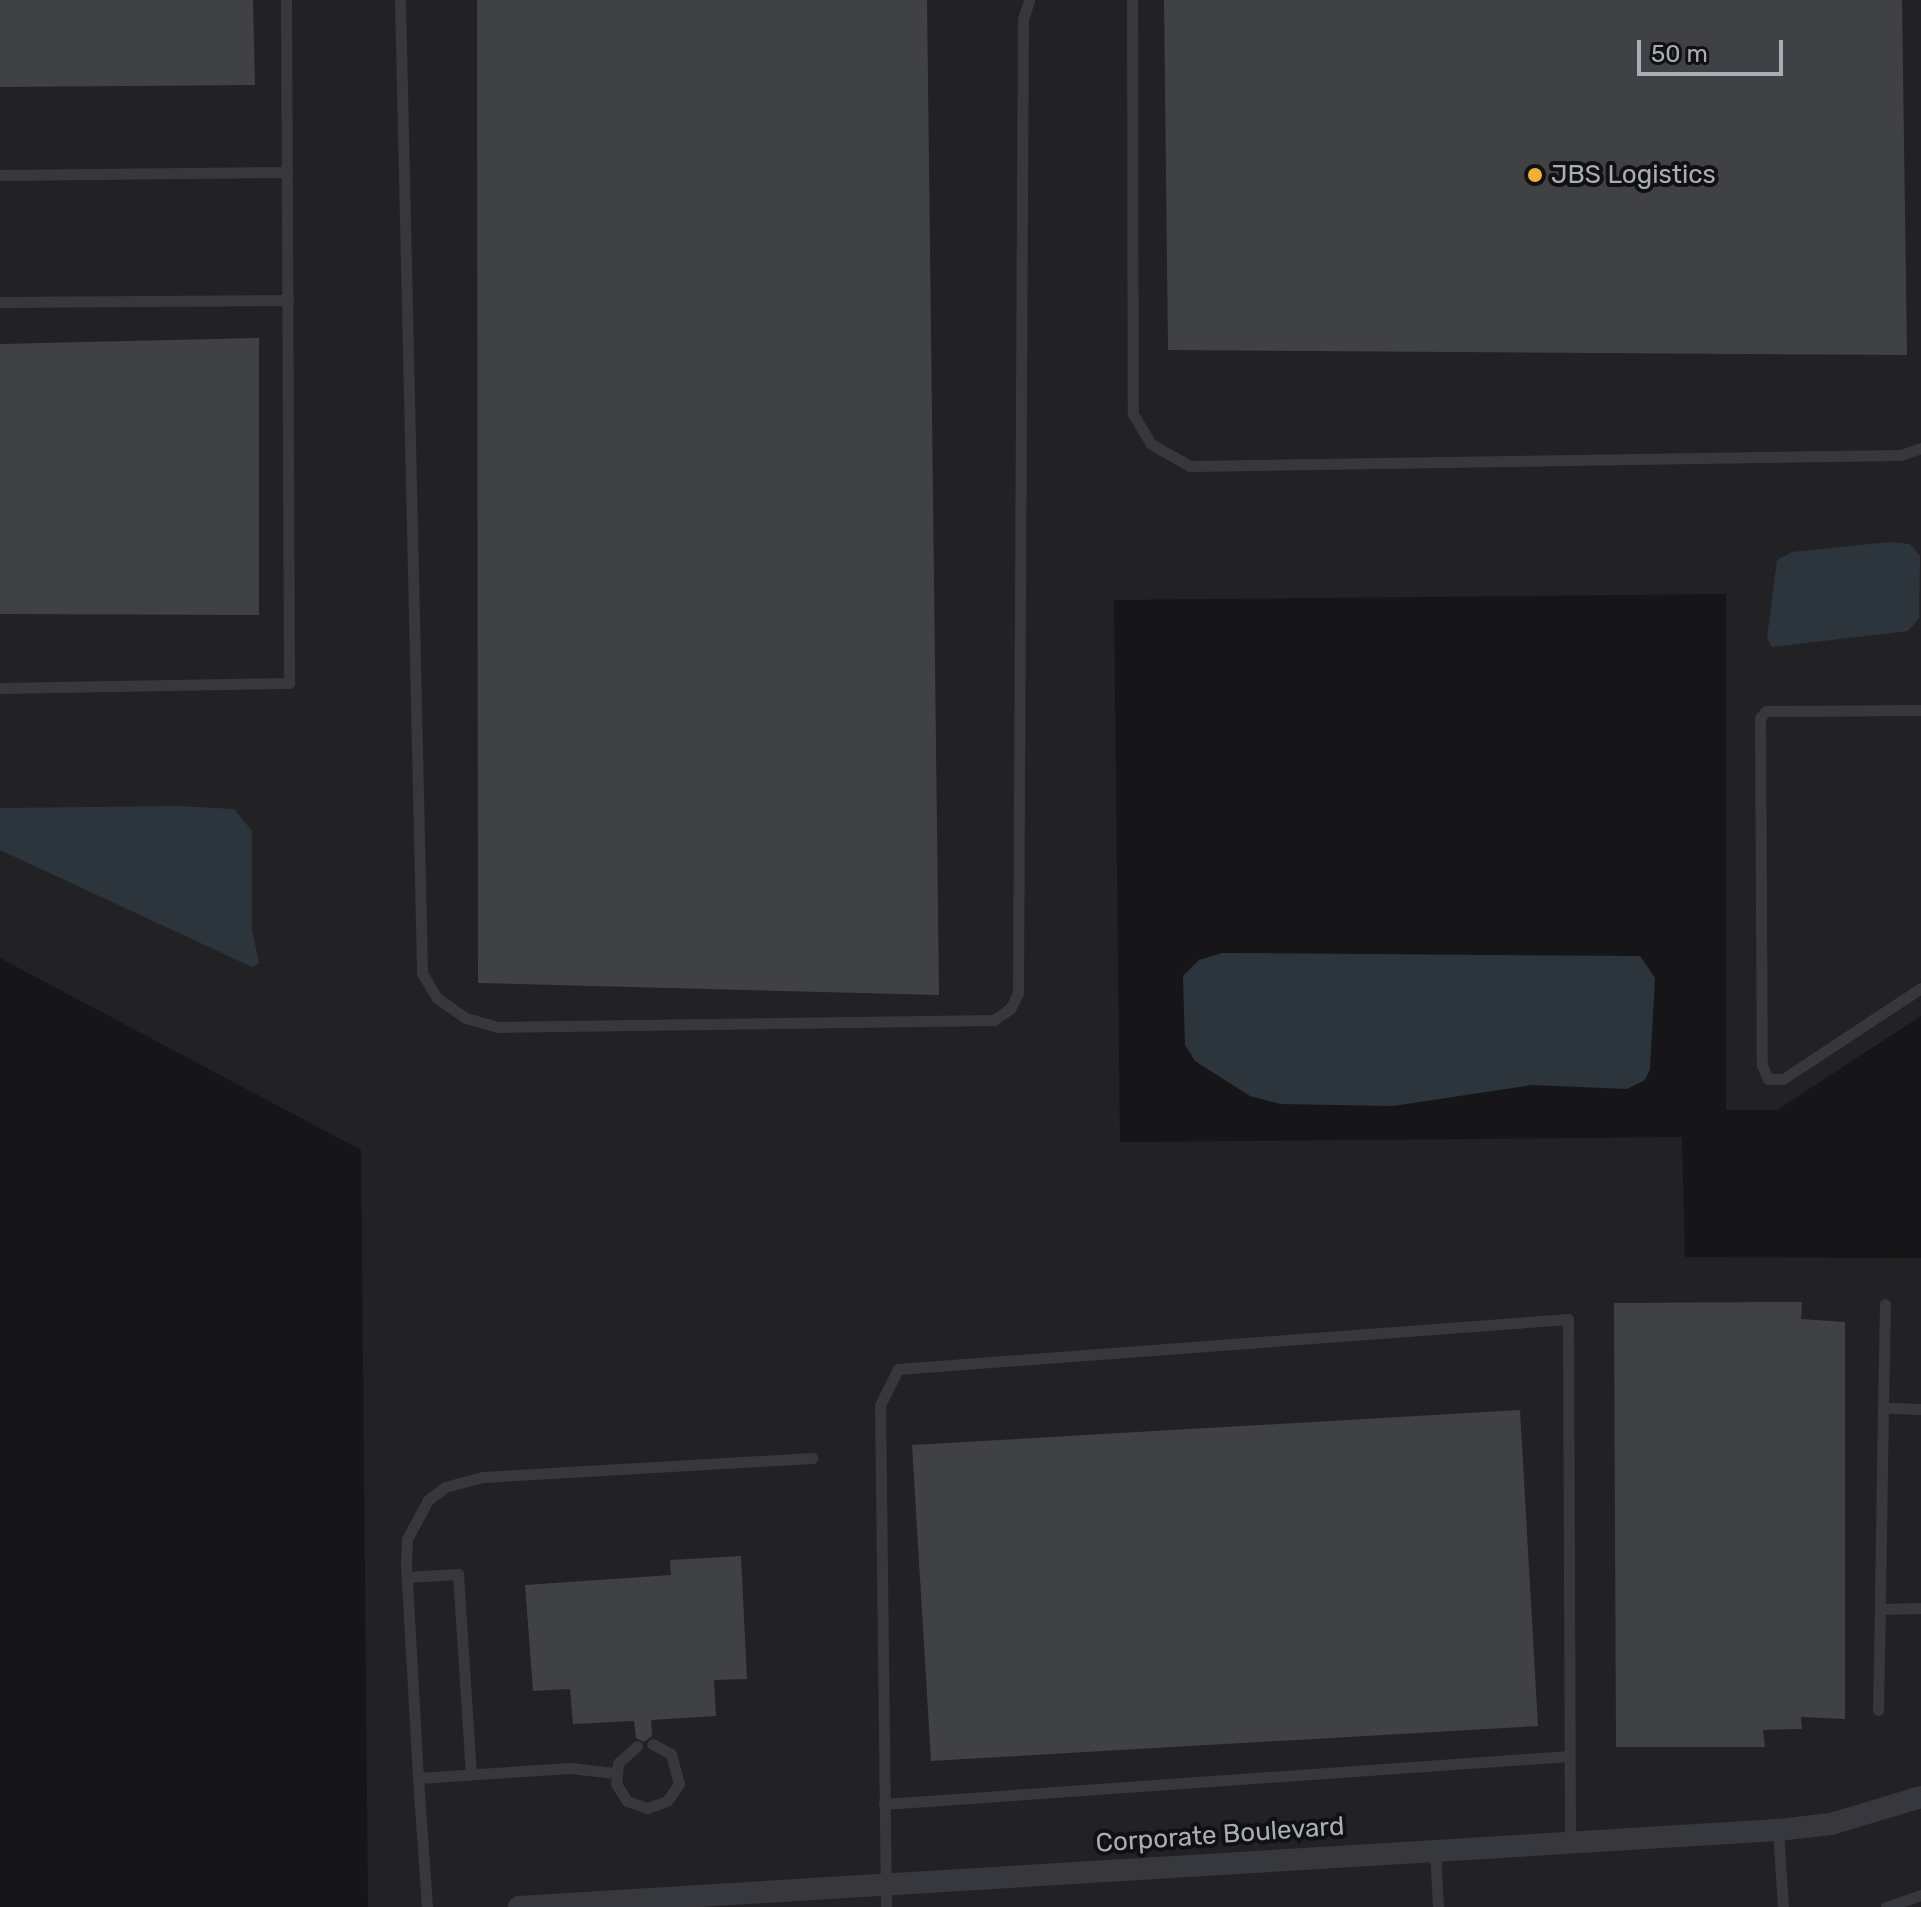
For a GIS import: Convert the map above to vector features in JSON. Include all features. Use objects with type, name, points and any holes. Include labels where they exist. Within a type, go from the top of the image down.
[{"type":"street","name":"Corporate Boulevard","points":[[519,1907],[1778,1830],[1874,1815],[1921,1797]]},
{"type":"lane","points":[[0,688],[289,683],[286,0]]},
{"type":"lane","points":[[400,0],[422,973],[437,998],[466,1018],[497,1027],[994,1020],[1010,1009],[1018,993],[1023,19],[1029,0]]},
{"type":"lane","points":[[1132,0],[1133,414],[1151,444],[1190,466],[1901,455],[1921,448]]},
{"type":"lane","points":[[0,175],[287,172]]},
{"type":"lane","points":[[0,302],[288,300]]},
{"type":"lane","points":[[1921,710],[1766,711],[1760,718],[1762,1065],[1768,1079],[1783,1079],[1921,988]]},
{"type":"lane","points":[[1878,1710],[1885,1304]]},
{"type":"lane","points":[[886,1907],[880,1405],[898,1369],[1568,1319],[1570,1842]]},
{"type":"lane","points":[[1883,1408],[1921,1409]]},
{"type":"lane","points":[[427,1907],[407,1539],[415,1519],[428,1500],[465,1481],[812,1458]]},
{"type":"lane","points":[[407,1577],[458,1574],[471,1774]]},
{"type":"lane","points":[[1880,1609],[1921,1608]]},
{"type":"lane","points":[[637,1746],[624,1754],[615,1773],[620,1793],[636,1806],[667,1801],[679,1773],[671,1754],[652,1744]]},
{"type":"lane","points":[[884,1804],[1569,1756]]},
{"type":"lane","points":[[418,1778],[570,1768],[615,1773]]},
{"type":"lane","points":[[1778,1830],[1783,1907]]},
{"type":"lane","points":[[1435,1850],[1438,1907]]},
{"type":"lane","points":[[1886,1907],[1921,1895]]},
{"type":"shaded area","points":[[0,0],[1921,0],[1921,1016],[1777,1110],[1726,1110],[1726,594],[1114,600],[1120,1142],[1682,1137],[1685,1257],[1921,1258],[1921,1907],[368,1907],[361,1150],[0,958]]},
{"type":"shaded area","points":[[1890,542],[1910,544],[1920,556],[1919,618],[1908,631],[1772,647],[1767,638],[1777,560],[1792,552]]},
{"type":"shaded area","points":[[179,806],[234,809],[252,831],[252,930],[259,963],[252,967],[0,850],[0,808]]},
{"type":"shaded area","points":[[1222,953],[1640,956],[1655,978],[1650,1069],[1645,1080],[1627,1089],[1532,1085],[1393,1106],[1281,1104],[1250,1096],[1195,1061],[1185,1045],[1183,976],[1199,960]]},
{"type":"building","points":[[0,0],[253,0],[255,85],[0,87]]},
{"type":"building","points":[[477,0],[927,0],[939,995],[478,983]]},
{"type":"building","name":"JBS Logistics","points":[[1164,0],[1902,0],[1907,355],[1168,350]]},
{"type":"building","points":[[259,338],[259,615],[0,614],[0,344]]},
{"type":"building","points":[[1802,1302],[1801,1319],[1845,1322],[1845,1719],[1801,1717],[1802,1729],[1763,1730],[1765,1747],[1616,1747],[1614,1303]]},
{"type":"building","points":[[1520,1410],[1538,1726],[931,1761],[912,1445]]},
{"type":"building","points":[[741,1556],[747,1679],[714,1680],[716,1716],[651,1720],[652,1736],[644,1742],[636,1738],[634,1721],[573,1724],[570,1689],[533,1691],[525,1585],[671,1575],[670,1560]]},
{"type":"place","name":"JBS Logistics","points":[[1535,175]]}]
